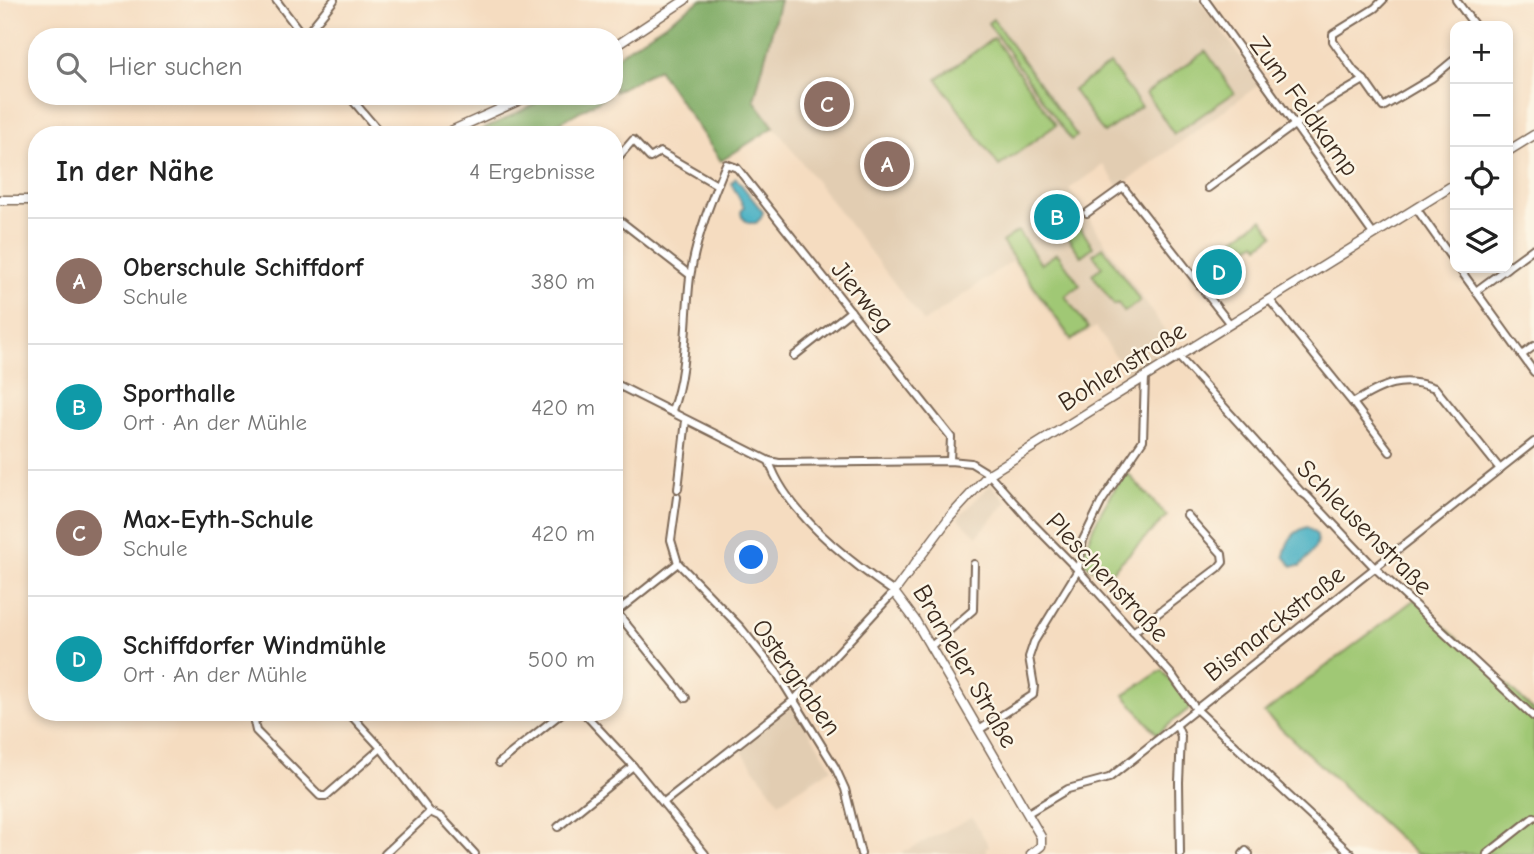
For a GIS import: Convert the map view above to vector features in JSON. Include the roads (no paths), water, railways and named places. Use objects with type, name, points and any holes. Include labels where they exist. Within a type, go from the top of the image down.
[{"type":"street","points":[[276,0],[297,28]]},
{"type":"street","points":[[311,28],[334,0]]},
{"type":"street","points":[[623,41],[685,0]]},
{"type":"street","name":"Zum Feldkamp","points":[[1205,0],[1373,234]]},
{"type":"street","points":[[1383,0],[1334,34],[1333,41],[1383,107],[1432,78],[1450,63]]},
{"type":"street","points":[[1456,0],[1471,21]]},
{"type":"street","points":[[1208,188],[1324,104],[1364,80]]},
{"type":"street","points":[[356,105],[373,126]]},
{"type":"street","points":[[462,126],[509,105]]},
{"type":"street","points":[[1513,148],[1534,135]]},
{"type":"street","points":[[623,151],[632,140],[650,158],[660,152],[717,185],[700,234],[690,275],[678,386],[672,410]]},
{"type":"street","name":"Jierweg","points":[[717,185],[726,164],[737,168],[951,436],[950,461]]},
{"type":"street","points":[[1087,213],[1123,187],[1230,324]]},
{"type":"street","name":"Bohlenstraße","points":[[989,474],[1450,187]]},
{"type":"street","points":[[0,200],[28,200]]},
{"type":"street","points":[[1416,208],[1450,256]]},
{"type":"street","points":[[623,223],[690,275]]},
{"type":"street","points":[[1513,264],[1534,248]]},
{"type":"street","points":[[1463,273],[1534,372]]},
{"type":"street","points":[[1476,291],[1501,273]]},
{"type":"street","points":[[1269,299],[1390,452]]},
{"type":"street","points":[[794,356],[851,311]]},
{"type":"street","points":[[1522,355],[1534,346]]},
{"type":"street","name":"Schleusenstraße","points":[[1178,356],[1301,492],[1375,568],[1534,717]]},
{"type":"street","points":[[979,730],[1033,695],[1029,657],[1034,642],[1078,570],[1083,540],[1102,501],[1143,440],[1145,376]]},
{"type":"street","points":[[1353,403],[1375,389],[1401,381],[1420,382],[1435,388],[1500,469]]},
{"type":"street","points":[[623,387],[769,461],[950,461],[971,463],[989,474]]},
{"type":"street","points":[[678,489],[687,420]]},
{"type":"street","name":"Bismarckstraße","points":[[1028,813],[1068,789],[1109,778],[1534,442]]},
{"type":"street","points":[[664,802],[794,700],[894,592],[850,559],[801,512],[774,475],[769,461]]},
{"type":"street","name":"Pleschenstraße","points":[[989,474],[1172,675],[1196,709],[1351,854]]},
{"type":"street","name":"Brameler Straße","points":[[989,474],[949,518],[894,592],[915,620],[1028,813],[1042,839],[1037,852]]},
{"type":"street","points":[[623,606],[678,563],[671,540],[677,498]]},
{"type":"street","points":[[1133,632],[1223,562],[1222,554],[1187,515]]},
{"type":"street","name":"Ostergraben","points":[[678,563],[740,627],[777,673],[794,700],[835,767],[845,789],[860,854]]},
{"type":"street","points":[[930,647],[973,610],[974,565]]},
{"type":"street","points":[[623,622],[687,698]]},
{"type":"street","points":[[255,721],[256,731],[320,796],[326,796],[381,748]]},
{"type":"street","points":[[356,721],[381,748],[430,812],[441,817],[475,854]]},
{"type":"street","points":[[499,763],[552,721]]},
{"type":"street","points":[[591,721],[664,802],[705,854]]},
{"type":"street","points":[[1177,724],[1181,736],[1180,854]]},
{"type":"street","points":[[558,827],[633,766]]},
{"type":"street","points":[[385,854],[430,812]]},
{"type":"street","points":[[1487,854],[1534,817]]},
{"type":"street","points":[[1243,854],[1246,851],[1249,854]]},
{"type":"water","points":[[736,178],[763,212],[756,223],[748,223],[742,217],[744,207],[731,183]]},
{"type":"water","points":[[1307,527],[1317,535],[1316,544],[1300,566],[1292,566],[1284,556],[1287,546],[1294,534]]},
{"type":"place","name":"Max-Eyth-Schule","points":[[827,104]]},
{"type":"place","name":"Oberschule Schiffdorf","points":[[887,164]]},
{"type":"place","name":"Sporthalle","points":[[1057,217]]},
{"type":"place","name":"Schiffdorfer Windmühle","points":[[1219,272]]}]
